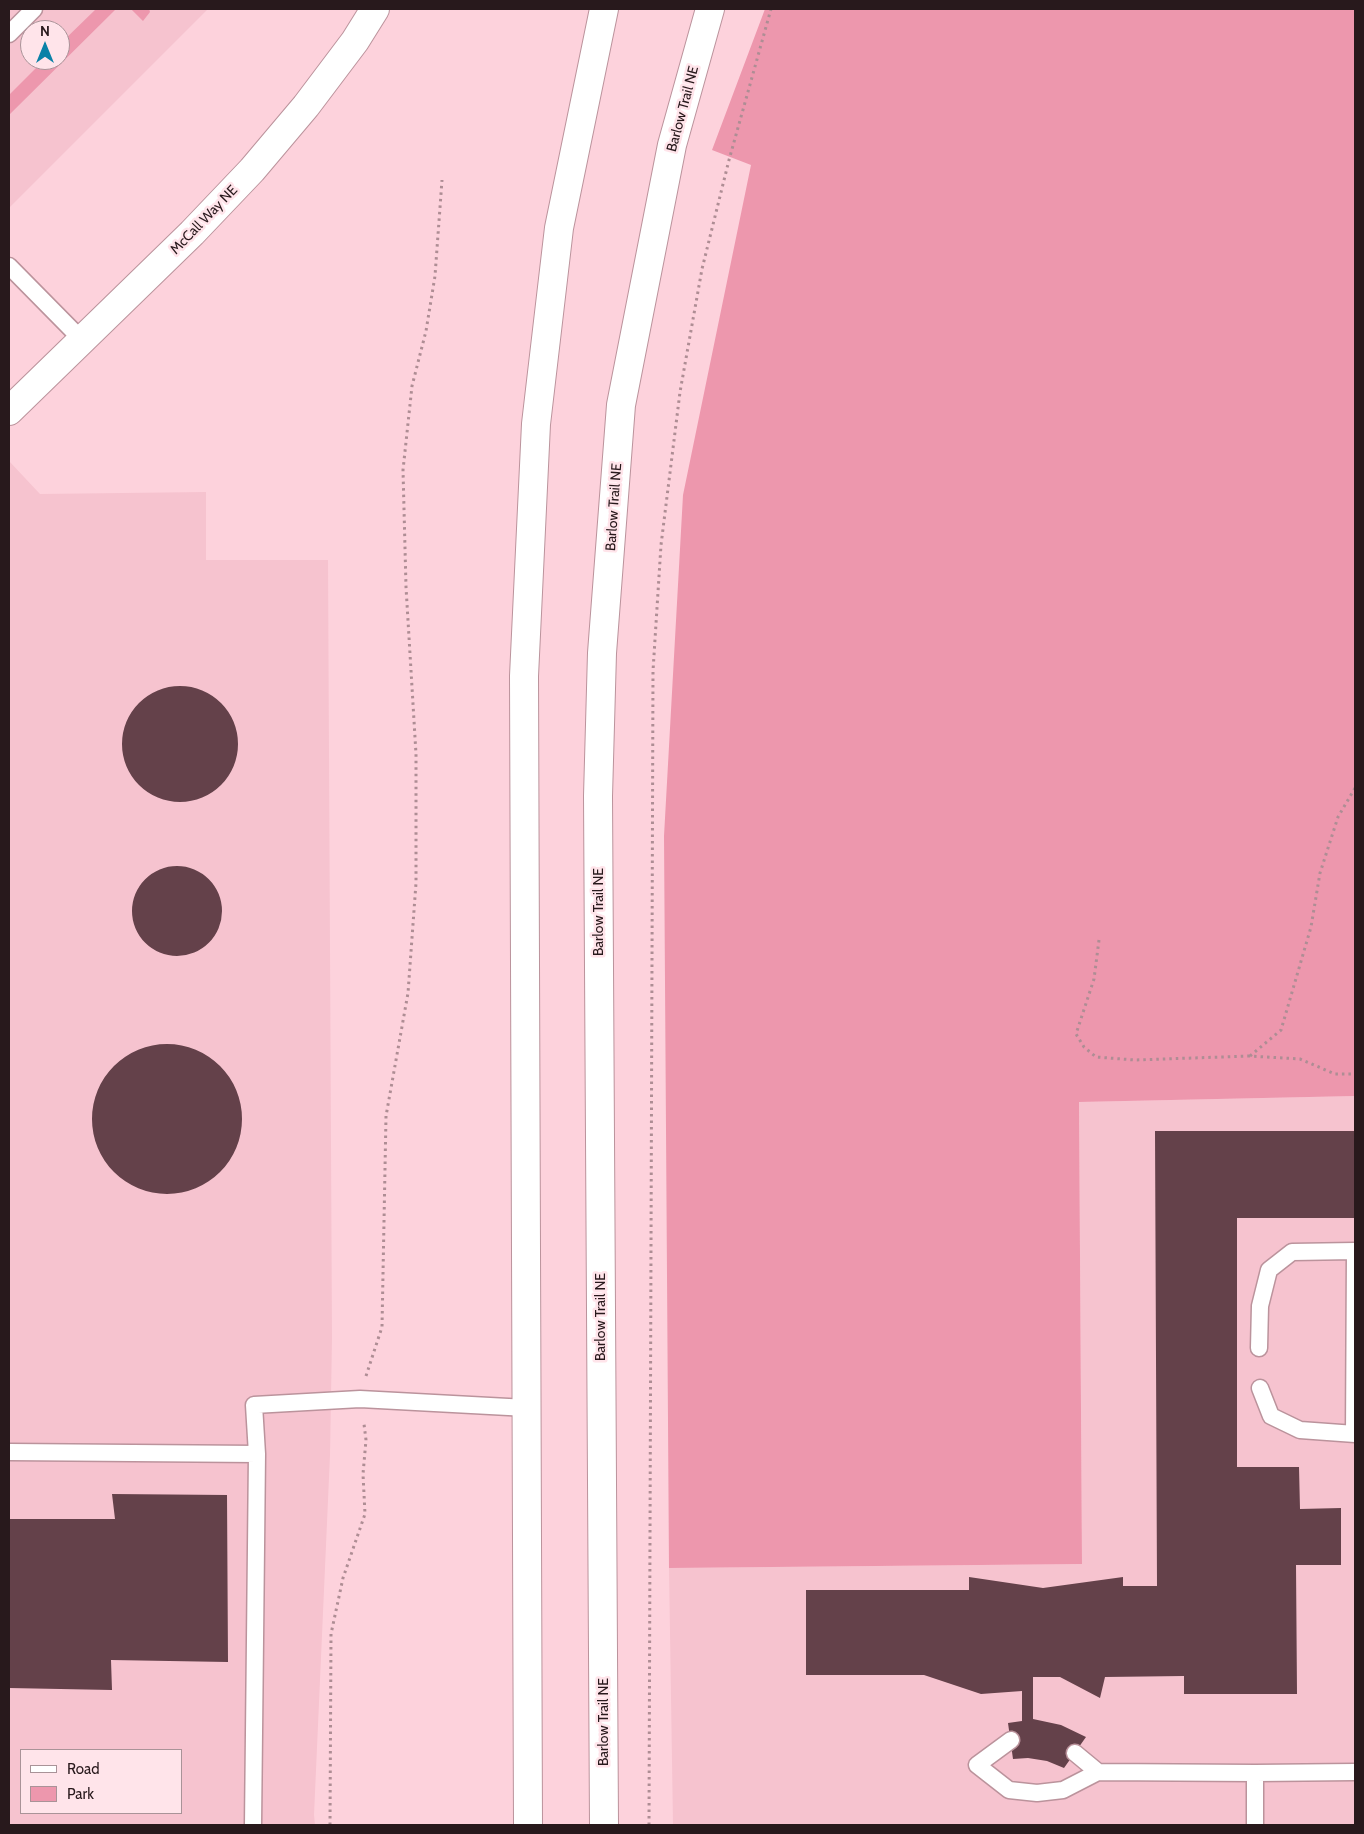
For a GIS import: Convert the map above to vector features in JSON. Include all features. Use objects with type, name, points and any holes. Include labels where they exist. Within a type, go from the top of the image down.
[{"type":"street","name":"McCall Way NE","points":[[9,411],[192,233],[252,170],[306,106],[355,41],[375,9]]},
{"type":"street","points":[[528,1825],[524,676],[536,424],[559,228],[604,9]]},
{"type":"street","name":"Barlow Trail NE","points":[[604,1825],[598,796],[602,652],[621,405],[672,144],[710,9]]},
{"type":"lane","points":[[9,34],[34,9]]},
{"type":"lane","points":[[9,266],[83,341]]},
{"type":"lane","points":[[1260,1348],[1260,1306],[1269,1270],[1292,1252],[1355,1251],[1355,1434],[1300,1430],[1271,1416],[1260,1388]]},
{"type":"lane","points":[[253,1825],[257,1454],[254,1405],[360,1399],[527,1408]]},
{"type":"lane","points":[[9,1452],[257,1454]]},
{"type":"lane","points":[[1011,1740],[977,1765],[1009,1790],[1037,1793],[1063,1790],[1098,1772],[1355,1772]]},
{"type":"lane","points":[[1075,1753],[1098,1772]]},
{"type":"lane","points":[[1255,1773],[1255,1825]]},
{"type":"path","points":[[650,1825],[651,816],[653,671],[661,545],[679,401],[701,278],[729,160],[771,9]]},
{"type":"path","points":[[330,1825],[331,1634],[343,1578],[364,1514],[363,1474],[366,1440],[360,1399],[382,1327],[386,1116],[408,993],[416,884],[416,754],[406,587],[403,470],[412,386],[426,331],[435,276],[442,180]]},
{"type":"path","points":[[1250,1056],[1281,1030],[1311,927],[1320,873],[1338,817],[1355,788]]},
{"type":"path","points":[[1099,940],[1094,980],[1076,1034],[1084,1047],[1096,1057],[1135,1060],[1250,1056],[1300,1059],[1335,1074],[1355,1074]]},
{"type":"shaded area","points":[[9,9],[208,9],[9,208]]},
{"type":"shaded area","points":[[9,461],[40,494],[206,492],[206,560],[328,560],[332,1338],[330,1455],[315,1825],[9,1825]]},
{"type":"shaded area","points":[[1355,1096],[1355,1825],[673,1825],[669,1568],[1082,1564],[1079,1102]]},
{"type":"green space","points":[[96,9],[116,9],[70,55],[70,34]]},
{"type":"green space","points":[[131,9],[149,9],[150,12],[143,21]]},
{"type":"green space","points":[[765,9],[1355,9],[1355,1096],[1079,1102],[1082,1564],[669,1568],[664,836],[683,495],[751,165],[712,150]]},
{"type":"green space","points":[[34,70],[54,70],[9,115],[9,95]]},
{"type":"building","points":[[180,686],[202,691],[221,703],[233,722],[238,744],[233,766],[221,785],[202,797],[180,802],[158,797],[139,785],[127,766],[122,744],[127,722],[139,703],[158,691]]},
{"type":"building","points":[[177,866],[194,869],[209,879],[219,894],[222,911],[219,928],[209,943],[194,953],[177,956],[160,953],[145,943],[135,928],[132,911],[135,894],[145,879],[160,869]]},
{"type":"building","points":[[167,1044],[196,1050],[220,1066],[236,1090],[242,1119],[236,1148],[220,1172],[196,1188],[167,1194],[138,1188],[114,1172],[98,1148],[92,1119],[98,1090],[114,1066],[138,1050]]},
{"type":"building","points":[[1155,1131],[1355,1131],[1355,1218],[1237,1218],[1237,1467],[1299,1467],[1300,1509],[1341,1508],[1341,1565],[1296,1565],[1297,1694],[1184,1694],[1184,1676],[1105,1677],[1100,1698],[1060,1677],[1033,1677],[1033,1719],[1061,1725],[1086,1737],[1064,1768],[1047,1761],[1028,1758],[1013,1759],[1008,1723],[1022,1721],[1022,1691],[981,1694],[924,1675],[806,1675],[806,1590],[969,1590],[969,1577],[1043,1588],[1123,1577],[1123,1586],[1157,1586]]},
{"type":"building","points":[[112,1494],[227,1495],[228,1662],[111,1660],[112,1690],[9,1688],[9,1519],[115,1519]]}]
